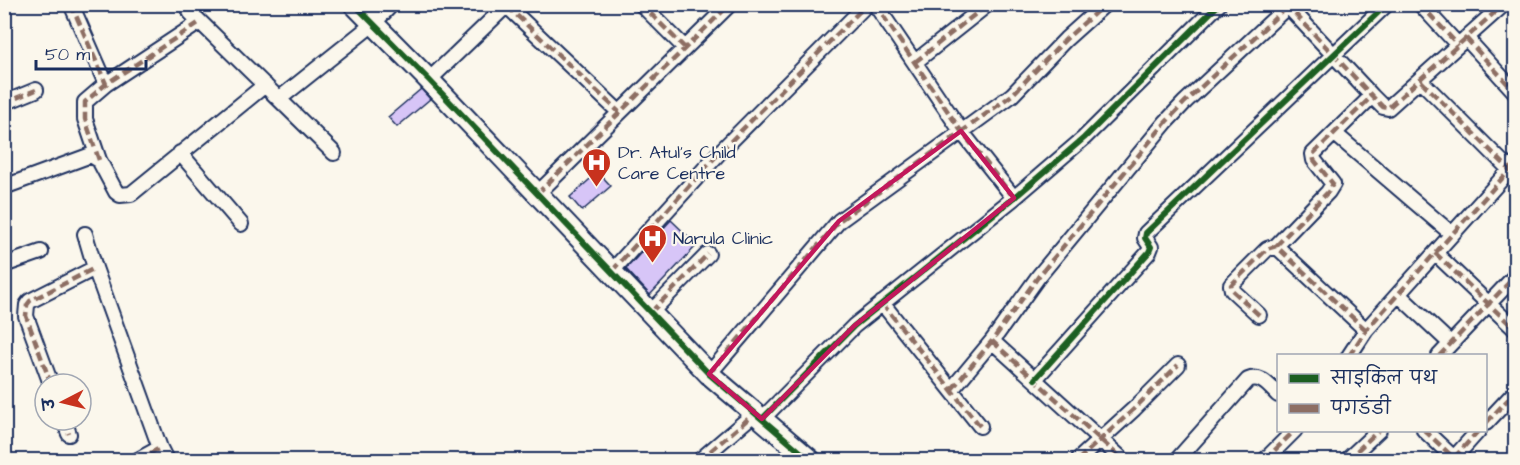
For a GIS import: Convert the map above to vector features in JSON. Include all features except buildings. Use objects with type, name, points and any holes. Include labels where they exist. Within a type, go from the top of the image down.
[{"type":"street","points":[[71,4],[106,84]]},
{"type":"street","points":[[186,4],[200,21],[334,153]]},
{"type":"street","points":[[354,4],[709,374],[810,460]]},
{"type":"street","points":[[279,99],[373,24],[392,4]]},
{"type":"street","points":[[641,4],[686,48]]},
{"type":"street","points":[[537,194],[730,4]]},
{"type":"street","points":[[612,271],[719,153],[867,4]]},
{"type":"street","points":[[875,4],[961,131],[1014,198]]},
{"type":"street","points":[[915,62],[988,4]]},
{"type":"street","points":[[709,374],[839,221],[1012,95],[1066,39],[1105,4]]},
{"type":"street","points":[[700,460],[759,416],[882,303],[1014,198],[1084,138],[1219,4]]},
{"type":"street","points":[[1035,378],[1149,252],[1151,247],[1145,238],[1146,233],[1388,4]]},
{"type":"street","points":[[1420,4],[1515,93]]},
{"type":"street","points":[[952,389],[992,341],[1038,278],[1166,122],[1287,5],[1372,96],[1383,107],[1388,108],[1504,4]]},
{"type":"street","points":[[429,80],[508,5],[619,112]]},
{"type":"street","points":[[200,21],[106,84],[85,102],[85,119],[99,160],[116,192],[126,196],[131,194],[265,86]]},
{"type":"street","points":[[1350,354],[1366,330],[1513,170],[1420,81]]},
{"type":"street","points":[[4,104],[36,90]]},
{"type":"street","points":[[1259,315],[1232,290],[1231,285],[1267,249],[1276,246],[1332,187],[1333,181],[1313,156],[1372,96]]},
{"type":"street","points":[[1334,133],[1452,234]]},
{"type":"street","points":[[180,153],[241,224]]},
{"type":"street","points":[[4,187],[91,154],[99,160]]},
{"type":"street","points":[[85,234],[95,268],[163,454],[138,460]]},
{"type":"street","points":[[1276,246],[1366,330]]},
{"type":"street","points":[[4,265],[41,252]]},
{"type":"street","points":[[1435,253],[1515,330]]},
{"type":"street","points":[[651,312],[708,254]]},
{"type":"street","points":[[47,372],[26,316],[27,305],[95,268]]},
{"type":"street","points":[[1441,354],[1515,275]]},
{"type":"street","points":[[1398,295],[1450,343]]},
{"type":"street","points":[[882,303],[980,426]]},
{"type":"street","points":[[992,341],[1123,460]]},
{"type":"street","points":[[1078,460],[1178,365]]},
{"type":"street","points":[[1178,460],[1248,380],[1256,378],[1261,380],[1277,394]]},
{"type":"street","points":[[1487,421],[1515,391]]},
{"type":"street","points":[[1265,460],[1293,432]]},
{"type":"street","points":[[1347,460],[1377,432]]},
{"type":"street","points":[[1426,432],[1455,459],[1477,432]]},
{"type":"highlighted area","points":[[961,131],[1014,198],[854,326],[762,419],[709,374],[839,221]]},
{"type":"marked path","points":[[71,4],[106,84]]},
{"type":"marked path","points":[[641,4],[685,48]]},
{"type":"marked path","points":[[537,194],[730,4]]},
{"type":"marked path","points":[[612,271],[719,153],[867,4]]},
{"type":"marked path","points":[[875,4],[961,131],[1014,198]]},
{"type":"marked path","points":[[915,62],[988,4]]},
{"type":"marked path","points":[[709,374],[839,221],[1012,95],[1066,39],[1105,4]]},
{"type":"marked path","points":[[1286,4],[1372,96],[1383,107],[1388,108],[1504,4]]},
{"type":"marked path","points":[[1420,4],[1458,45]]},
{"type":"marked path","points":[[507,6],[619,112]]},
{"type":"marked path","points":[[952,389],[992,341],[1038,277],[1166,122],[1288,6]]},
{"type":"marked path","points":[[99,160],[85,119],[85,102],[106,84],[200,22]]},
{"type":"marked path","points":[[1466,38],[1516,93]]},
{"type":"marked path","points":[[1421,81],[1516,176]]},
{"type":"marked path","points":[[4,103],[36,90]]},
{"type":"marked path","points":[[1276,246],[1333,184],[1314,160],[1313,154],[1372,96]]},
{"type":"marked path","points":[[1350,354],[1366,330],[1516,163]]},
{"type":"marked path","points":[[1259,315],[1232,290],[1231,285],[1267,249],[1276,246],[1366,330]]},
{"type":"marked path","points":[[1435,253],[1516,330]]},
{"type":"marked path","points":[[651,312],[708,254]]},
{"type":"marked path","points":[[47,372],[26,316],[27,305],[30,301],[95,268]]},
{"type":"marked path","points":[[1441,354],[1516,275]]},
{"type":"marked path","points":[[882,303],[980,426]]},
{"type":"marked path","points":[[992,341],[1123,460]]},
{"type":"marked path","points":[[1078,460],[1178,365]]},
{"type":"marked path","points":[[1487,422],[1516,391]]},
{"type":"marked path","points":[[700,460],[755,413]]},
{"type":"marked path","points":[[1265,460],[1293,432]]},
{"type":"marked path","points":[[1347,460],[1377,432]]},
{"type":"marked path","points":[[1426,432],[1456,460]]},
{"type":"marked path","points":[[1454,458],[1477,432]]},
{"type":"marked path","points":[[138,460],[160,448]]},
{"type":"cycle path","points":[[354,4],[709,374],[810,460]]},
{"type":"cycle path","points":[[762,419],[854,326],[1014,198],[1084,138],[1219,4]]},
{"type":"cycle path","points":[[1035,379],[1149,252],[1151,247],[1145,238],[1146,233],[1387,4]]},
{"type":"place","name":"Dr. Atul's Child Care Centre","points":[[597,188]]},
{"type":"place","name":"Narula Clinic","points":[[652,264]]}]
